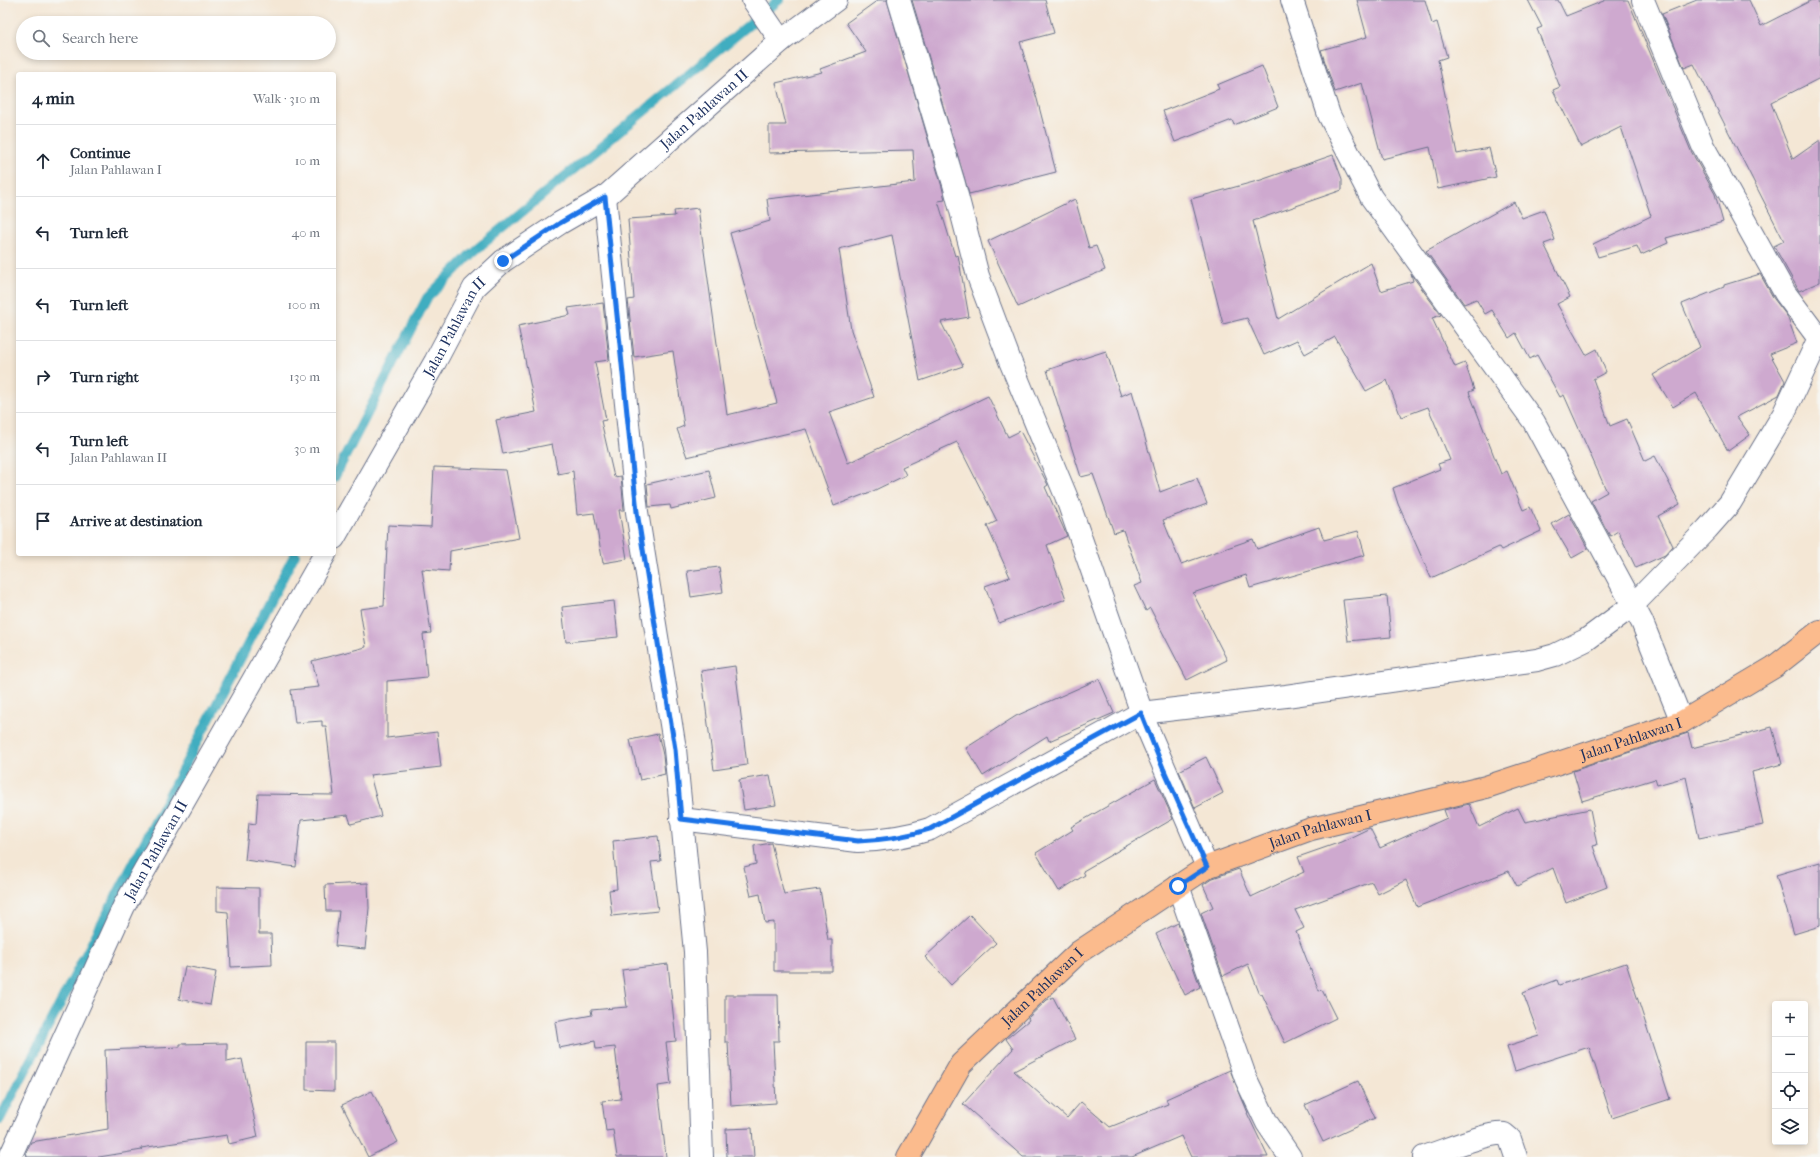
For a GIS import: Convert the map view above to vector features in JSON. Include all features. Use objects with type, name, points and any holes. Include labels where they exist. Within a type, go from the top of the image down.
[{"type":"main road","name":"Jalan Pahlawan I","points":[[908,1157],[961,1064],[1079,952],[1207,867],[1311,829],[1486,787],[1682,722],[1774,667],[1820,631]]},
{"type":"street","points":[[753,0],[778,37]]},
{"type":"street","name":"Jalan Pahlawan II","points":[[336,535],[435,362],[474,288],[503,261],[560,223],[605,197],[778,37],[836,0]]},
{"type":"street","points":[[899,0],[954,184],[978,276],[1010,361],[1066,496],[1144,719],[1163,768],[1207,867]]},
{"type":"street","points":[[1292,0],[1329,115],[1371,197],[1534,422],[1637,614],[1682,722]]},
{"type":"street","points":[[681,819],[858,841],[908,837],[930,829],[1144,719],[1286,696],[1537,660],[1555,655],[1637,614],[1730,503],[1783,416],[1820,338],[1785,293],[1703,146],[1643,0]]},
{"type":"street","points":[[605,197],[637,512],[675,749],[695,952],[702,1157]]},
{"type":"street","name":"Jalan Pahlawan II","points":[[10,1157],[124,906],[324,556]]},
{"type":"street","points":[[1178,886],[1246,1078],[1267,1123],[1290,1157]]},
{"type":"street","points":[[1424,1157],[1484,1137],[1501,1133],[1510,1139],[1516,1157]]},
{"type":"building","points":[[878,0],[887,0],[942,187],[945,200],[938,201],[955,256],[958,255],[969,317],[941,322],[963,366],[920,381],[892,235],[839,249],[851,330],[874,397],[829,412],[848,463],[988,396],[1008,437],[1020,431],[1048,485],[1045,487],[1067,536],[1047,545],[1066,599],[999,623],[985,586],[1010,577],[987,526],[997,521],[957,442],[902,467],[906,475],[873,491],[834,506],[806,429],[687,457],[677,429],[684,426],[673,351],[634,357],[628,300],[634,299],[628,219],[675,216],[674,211],[698,208],[727,415],[777,403],[730,233],[770,221],[767,199],[915,182],[913,150],[769,153],[769,125],[786,125],[776,83],[822,72],[820,69],[866,52],[846,23]]},
{"type":"building","points":[[912,0],[1045,0],[1054,33],[1020,42],[1056,172],[969,194]]},
{"type":"building","points":[[1357,0],[1425,0],[1432,24],[1437,22],[1447,57],[1438,60],[1457,154],[1489,148],[1496,177],[1438,189],[1430,147],[1382,159],[1362,83],[1335,92],[1321,50],[1367,37]]},
{"type":"building","points":[[1528,0],[1558,0],[1566,16],[1606,0],[1628,0],[1691,151],[1715,194],[1723,222],[1666,238],[1668,243],[1641,255],[1637,246],[1598,257],[1593,244],[1651,216],[1621,127],[1581,147],[1553,90],[1560,87],[1537,29],[1542,27]]},
{"type":"building","points":[[1697,0],[1749,0],[1761,26],[1812,0],[1818,0],[1820,17],[1820,78],[1771,103],[1793,159],[1820,140],[1820,282],[1799,291],[1774,246],[1784,241],[1694,64],[1684,68],[1662,14]]},
{"type":"building","points":[[1262,66],[1278,107],[1234,125],[1232,120],[1175,142],[1163,111],[1219,89],[1217,85]]},
{"type":"building","points":[[1333,155],[1342,179],[1342,190],[1253,221],[1278,319],[1371,263],[1381,291],[1413,281],[1411,274],[1441,315],[1432,318],[1455,367],[1465,363],[1474,390],[1469,392],[1501,474],[1507,471],[1523,510],[1530,507],[1541,531],[1501,550],[1499,547],[1431,578],[1398,504],[1393,488],[1440,469],[1438,464],[1450,460],[1428,407],[1401,417],[1387,380],[1366,391],[1335,337],[1305,354],[1297,340],[1264,355],[1247,318],[1223,324],[1191,199],[1261,180]]},
{"type":"building","points":[[1075,199],[1089,248],[1096,246],[1105,270],[1018,307],[988,241]]},
{"type":"building","points":[[1514,202],[1522,218],[1544,210],[1555,240],[1544,244],[1570,297],[1557,304],[1586,355],[1597,349],[1606,372],[1593,379],[1610,426],[1627,419],[1645,461],[1655,456],[1680,504],[1658,516],[1673,546],[1665,555],[1636,568],[1618,531],[1610,536],[1591,501],[1607,492],[1564,395],[1560,397],[1537,355],[1530,359],[1516,333],[1509,338],[1492,310],[1485,314],[1476,299],[1464,304],[1426,251]]},
{"type":"building","points":[[1760,274],[1774,299],[1787,316],[1797,343],[1770,354],[1785,381],[1779,395],[1737,417],[1750,435],[1728,451],[1696,393],[1673,407],[1653,375],[1700,347],[1682,304],[1724,287],[1724,285]]},
{"type":"building","points":[[603,303],[609,360],[595,362],[606,420],[601,421],[614,477],[621,476],[624,510],[619,510],[627,559],[603,563],[594,513],[577,515],[573,471],[558,474],[552,444],[503,454],[496,420],[536,412],[518,326],[570,315],[568,308]]},
{"type":"building","points":[[1106,351],[1121,396],[1132,391],[1160,492],[1197,478],[1207,504],[1163,520],[1181,564],[1253,539],[1257,549],[1319,527],[1324,540],[1358,531],[1365,555],[1250,588],[1246,575],[1193,593],[1227,660],[1187,680],[1150,608],[1146,611],[1134,586],[1142,583],[1123,530],[1114,533],[1093,474],[1081,477],[1047,370]]},
{"type":"building","points":[[434,467],[506,470],[519,538],[450,551],[449,571],[422,569],[431,633],[423,634],[427,677],[387,681],[387,738],[437,732],[441,767],[370,775],[381,816],[351,824],[348,815],[301,820],[296,867],[245,860],[249,823],[256,824],[258,794],[334,795],[326,726],[322,726],[322,721],[295,723],[291,690],[319,687],[312,661],[366,647],[360,609],[384,606],[388,525],[431,527]]},
{"type":"building","points":[[709,470],[716,498],[671,509],[670,505],[649,507],[647,484]]},
{"type":"building","points":[[1569,514],[1588,549],[1572,558],[1552,524]]},
{"type":"building","points":[[719,567],[723,592],[691,597],[687,571]]},
{"type":"building","points":[[1387,596],[1391,637],[1348,641],[1343,600]]},
{"type":"building","points":[[614,601],[618,637],[566,642],[562,607]]},
{"type":"building","points":[[735,666],[747,765],[714,770],[701,671]]},
{"type":"building","points":[[1099,679],[1114,713],[1049,741],[1047,736],[983,776],[966,748],[1016,716]]},
{"type":"building","points":[[1772,727],[1782,764],[1752,772],[1763,825],[1699,838],[1686,777],[1657,785],[1655,779],[1582,801],[1573,771],[1688,733],[1692,748]]},
{"type":"building","points":[[658,734],[663,755],[665,774],[640,780],[630,740]]},
{"type":"building","points":[[1206,757],[1223,793],[1195,808],[1179,771]]},
{"type":"building","points":[[770,775],[776,805],[744,810],[739,780]]},
{"type":"building","points":[[1155,779],[1173,819],[1083,871],[1085,875],[1059,891],[1036,853],[1073,830],[1071,827]]},
{"type":"building","points":[[1469,804],[1479,827],[1518,808],[1525,822],[1590,809],[1597,845],[1593,846],[1607,887],[1566,903],[1553,868],[1517,886],[1509,871],[1417,907],[1406,880],[1378,894],[1372,882],[1295,910],[1304,928],[1296,932],[1319,991],[1322,990],[1336,1018],[1285,1043],[1262,994],[1260,995],[1248,964],[1223,976],[1201,913],[1213,907],[1203,885],[1213,878],[1239,869],[1251,897],[1304,872],[1298,857],[1341,842],[1370,828],[1380,848],[1447,818],[1444,810]]},
{"type":"building","points":[[658,836],[661,861],[651,862],[658,911],[612,916],[609,890],[617,889],[613,841]]},
{"type":"building","points":[[771,843],[784,894],[820,889],[828,940],[832,940],[832,971],[774,971],[774,922],[765,923],[760,894],[751,896],[744,867],[756,864],[754,846]]},
{"type":"building","points":[[1820,862],[1820,926],[1794,934],[1776,875]]},
{"type":"building","points":[[368,883],[369,908],[365,949],[335,946],[339,911],[326,911],[325,885]]},
{"type":"building","points":[[217,887],[259,888],[259,934],[271,934],[272,965],[231,967],[228,912],[217,911]]},
{"type":"building","points":[[970,915],[996,943],[951,985],[925,957]]},
{"type":"building","points":[[1178,923],[1200,987],[1185,995],[1156,934]]},
{"type":"building","points":[[1626,963],[1670,1099],[1612,1118],[1589,1047],[1515,1071],[1507,1046],[1539,1036],[1523,993],[1557,980],[1559,985]]},
{"type":"building","points":[[668,964],[676,1041],[666,1042],[671,1084],[658,1086],[666,1157],[617,1157],[613,1130],[606,1131],[602,1101],[621,1099],[615,1047],[596,1049],[595,1041],[559,1048],[555,1022],[592,1015],[591,1010],[627,1007],[622,970]]},
{"type":"building","points":[[185,966],[216,972],[210,1005],[179,999]]},
{"type":"building","points":[[725,995],[778,995],[779,1041],[773,1041],[776,1103],[731,1106],[728,1042],[725,1042]]},
{"type":"building","points":[[1053,997],[1075,1039],[1014,1071],[1067,1118],[1081,1102],[1110,1127],[1168,1104],[1166,1099],[1230,1070],[1247,1113],[1268,1157],[1191,1157],[1181,1136],[1132,1157],[1023,1157],[963,1104],[1013,1049],[1006,1039],[1029,1020],[1028,1018],[1047,1000]]},
{"type":"building","points":[[306,1042],[334,1042],[334,1091],[306,1090]]},
{"type":"building","points":[[227,1043],[227,1062],[242,1059],[258,1137],[229,1144],[227,1135],[141,1148],[142,1150],[99,1157],[27,1157],[26,1152],[31,1142],[108,1129],[105,1050],[180,1047],[180,1044]]},
{"type":"building","points":[[1358,1081],[1375,1118],[1323,1142],[1305,1105]]},
{"type":"building","points":[[372,1091],[398,1142],[368,1157],[342,1105]]},
{"type":"building","points":[[752,1128],[754,1157],[727,1157],[726,1129]]},
{"type":"waterway","points":[[336,474],[427,298],[472,253],[779,0]]},
{"type":"waterway","points":[[0,1119],[294,556]]},
{"type":"route","points":[[503,261],[560,223],[605,197],[637,512],[675,749],[681,819],[858,841],[908,837],[930,829],[949,819],[1141,713],[1163,768],[1207,867],[1178,886]]}]
